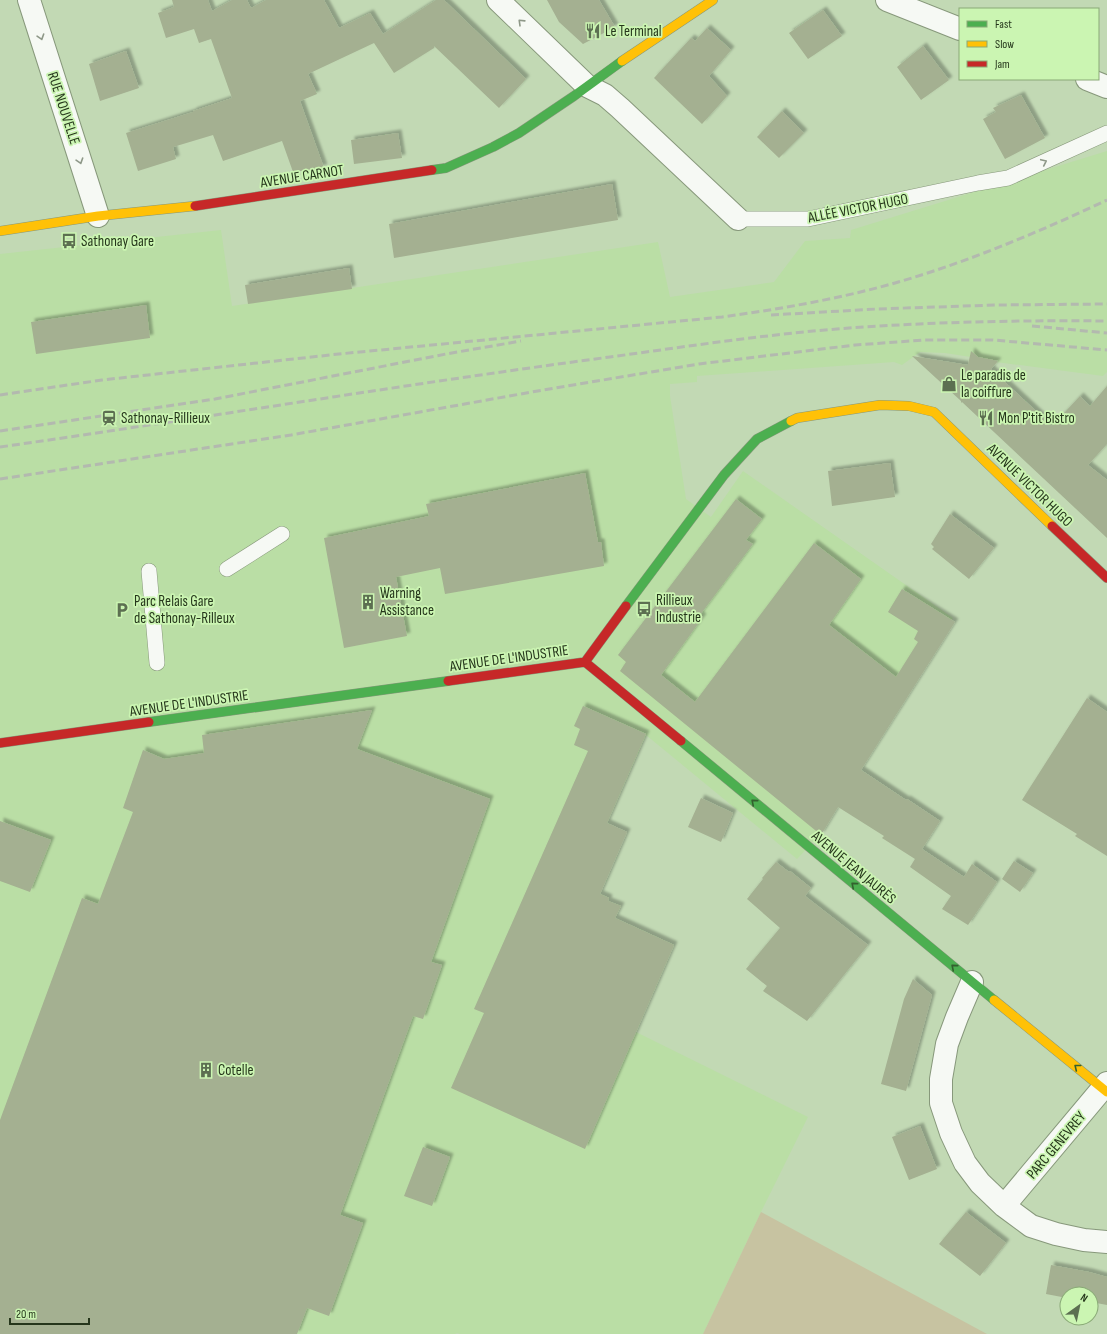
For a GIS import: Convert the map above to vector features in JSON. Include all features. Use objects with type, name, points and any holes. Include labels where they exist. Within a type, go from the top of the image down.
[{"type":"street","name":"RUE NOUVELLE","points":[[30,0],[98,216]]},
{"type":"street","name":"ALLÉE VICTOR HUGO","points":[[498,0],[588,86],[605,95],[620,108],[738,219]]},
{"type":"street","name":"AVENUE CARNOT","points":[[0,231],[28,228],[98,216],[205,205],[446,168],[493,148],[519,133],[713,0]]},
{"type":"street","points":[[887,0],[959,29]]},
{"type":"street","points":[[1090,80],[1107,87]]},
{"type":"street","name":"AVENUE DE L'INDUSTRIE","points":[[0,743],[585,662],[724,475],[757,439],[797,418],[880,405],[909,406],[934,412]]},
{"type":"street","name":"AVENUE VICTOR HUGO","points":[[934,412],[1107,578]]},
{"type":"street","name":"AVENUE JEAN JAURÈS","points":[[585,662],[972,982],[1106,1088]]},
{"type":"street","points":[[972,982],[947,1044],[941,1079],[941,1103],[951,1132],[966,1163],[980,1183],[1004,1206],[1032,1226],[1056,1234],[1084,1240],[1107,1242]]},
{"type":"street","name":"PARC GENEVREY","points":[[1004,1206],[1106,1088]]},
{"type":"lane","name":"ALLÉE VICTOR HUGO","points":[[738,219],[808,219],[978,182],[1008,178],[1107,133]]},
{"type":"lane","points":[[226,569],[282,534]]},
{"type":"lane","points":[[149,571],[156,663]]},
{"type":"shaded area","points":[[1107,151],[1107,372],[1103,376],[996,362],[997,361],[945,353],[920,352],[902,365],[894,362],[697,376],[697,382],[670,384],[670,396],[686,499],[711,517],[743,471],[953,618],[816,839],[797,859],[646,735],[584,875],[576,883],[609,898],[608,901],[621,906],[615,918],[674,945],[636,1032],[808,1117],[703,1334],[0,1334],[0,254],[221,230],[232,306],[658,242],[670,297],[774,282],[805,241],[850,238],[851,230]]},
{"type":"shaded area","points":[[761,1212],[987,1334],[703,1334]]},
{"type":"building","points":[[172,0],[208,0],[212,11],[232,0],[247,0],[251,8],[266,0],[324,0],[339,28],[370,13],[383,34],[436,0],[444,0],[526,79],[499,108],[434,46],[434,48],[394,73],[374,43],[308,74],[317,94],[300,101],[324,168],[293,172],[282,141],[223,161],[213,135],[173,147],[176,159],[138,171],[126,133],[232,98],[211,39],[199,43],[194,29],[166,38],[158,13],[174,7]]},
{"type":"building","points":[[547,0],[599,0],[615,27],[583,44],[559,22]]},
{"type":"building","points":[[823,10],[842,36],[808,59],[789,33]]},
{"type":"building","points":[[707,28],[731,50],[709,76],[727,96],[702,124],[654,78],[691,38],[695,41]]},
{"type":"building","points":[[923,46],[949,80],[921,100],[897,67]]},
{"type":"building","points":[[126,51],[139,88],[100,101],[89,64]]},
{"type":"building","points":[[1021,95],[1045,138],[1005,159],[983,119],[996,112],[993,108]]},
{"type":"building","points":[[782,111],[804,133],[779,158],[757,137]]},
{"type":"building","points":[[398,133],[402,158],[354,164],[351,140]]},
{"type":"building","points":[[612,184],[618,220],[394,258],[389,224]]},
{"type":"building","points":[[349,268],[352,289],[248,304],[245,285]]},
{"type":"building","points":[[146,305],[150,338],[36,354],[31,322]]},
{"type":"building","points":[[971,351],[978,357],[998,361],[991,369],[1052,426],[1080,396],[1090,406],[1107,386],[1107,444],[1088,465],[1107,480],[1107,538],[912,356],[968,365]]},
{"type":"building","points":[[890,463],[895,497],[832,506],[828,471]]},
{"type":"building","points":[[585,473],[598,542],[601,542],[604,566],[445,594],[440,568],[396,577],[407,636],[344,648],[324,538],[429,516],[426,504]]},
{"type":"building","points":[[736,499],[762,519],[746,540],[753,544],[700,615],[703,617],[661,675],[695,702],[814,543],[861,579],[829,625],[896,677],[918,642],[914,639],[918,631],[888,612],[902,589],[955,622],[861,770],[940,821],[922,849],[964,877],[972,864],[997,882],[968,925],[942,909],[951,896],[910,867],[915,859],[882,838],[884,836],[838,807],[821,835],[620,671],[626,662],[618,655]]},
{"type":"building","points":[[950,514],[994,548],[969,579],[932,549],[934,547],[931,544]]},
{"type":"building","points":[[1087,698],[1107,712],[1107,856],[1075,836],[1077,834],[1022,800]]},
{"type":"building","points":[[583,706],[646,734],[607,823],[627,832],[600,894],[609,898],[608,901],[621,906],[615,918],[674,945],[585,1149],[451,1088],[484,1013],[474,1009],[588,751],[574,745],[580,729],[574,726]]},
{"type":"building","name":"Cotelle","points":[[372,710],[357,749],[490,799],[431,962],[442,965],[423,1019],[413,1016],[340,1215],[363,1223],[329,1316],[307,1308],[297,1334],[0,1334],[0,1120],[82,898],[98,904],[133,812],[123,808],[143,750],[164,759],[204,753],[202,735]]},
{"type":"building","points":[[701,798],[733,813],[721,842],[688,827]]},
{"type":"building","points":[[0,821],[51,840],[30,892],[0,881]]},
{"type":"building","points":[[1014,861],[1033,873],[1020,892],[1002,879]]},
{"type":"building","points":[[776,862],[811,888],[805,896],[868,945],[807,1021],[763,991],[767,986],[746,969],[780,928],[747,899]]},
{"type":"building","points":[[913,979],[932,995],[906,1091],[881,1084],[904,999]]},
{"type":"building","points":[[920,1126],[937,1169],[909,1180],[892,1137]]},
{"type":"building","points":[[423,1147],[450,1157],[432,1206],[404,1196]]},
{"type":"building","points":[[966,1212],[1006,1243],[980,1276],[939,1244]]},
{"type":"building","points":[[1051,1265],[1107,1277],[1107,1305],[1099,1304],[1099,1286],[1059,1286],[1059,1296],[1046,1294]]},
{"type":"railway","points":[[0,395],[102,380],[339,354],[722,317],[787,307],[874,289],[949,266],[1029,235],[1107,200]]},
{"type":"railway","points":[[771,315],[877,309],[995,305],[1107,304]]},
{"type":"railway","points":[[0,447],[457,378],[789,334],[849,328],[946,323],[1010,321],[1107,321]]},
{"type":"railway","points":[[1032,326],[1107,333]]},
{"type":"railway","points":[[0,479],[291,435],[699,364],[855,345],[924,340],[993,340],[1107,350]]},
{"type":"railway","points":[[0,431],[215,399],[521,341]]},
{"type":"traffic: fast","points":[[432,170],[446,168],[493,147],[519,133],[622,61]]},
{"type":"traffic: fast","points":[[626,606],[724,475],[757,439],[791,421]]},
{"type":"traffic: fast","points":[[149,722],[448,681]]},
{"type":"traffic: fast","points":[[681,741],[994,1000]]},
{"type":"traffic: slow","points":[[622,61],[713,0]]},
{"type":"traffic: slow","points":[[0,231],[98,216],[195,206]]},
{"type":"traffic: slow","points":[[791,421],[797,418],[880,405],[909,406],[934,412],[1052,526]]},
{"type":"traffic: slow","points":[[994,1000],[1107,1092]]},
{"type":"traffic: jam","points":[[195,206],[432,170]]},
{"type":"traffic: jam","points":[[1052,526],[1107,578]]},
{"type":"traffic: jam","points":[[448,681],[585,662],[626,606]]},
{"type":"traffic: jam","points":[[585,662],[681,741]]},
{"type":"traffic: jam","points":[[0,743],[149,722]]},
{"type":"place","name":"Le Terminal","points":[[593,31]]},
{"type":"place","name":"Sathonay Gare","points":[[69,241]]},
{"type":"place","name":"Le paradis de la coiffure","points":[[949,384]]},
{"type":"place","name":"Sathonay-Rillieux","points":[[109,418]]},
{"type":"place","name":"Mon P'tit Bistro","points":[[986,418]]},
{"type":"place","name":"Warning Assistance","points":[[368,602]]},
{"type":"place","name":"Rillieux Industrie","points":[[644,609]]},
{"type":"place","name":"Parc Relais Gare de Sathonay-Rilleux","points":[[122,610]]},
{"type":"place","name":"Cotelle","points":[[206,1070]]}]
